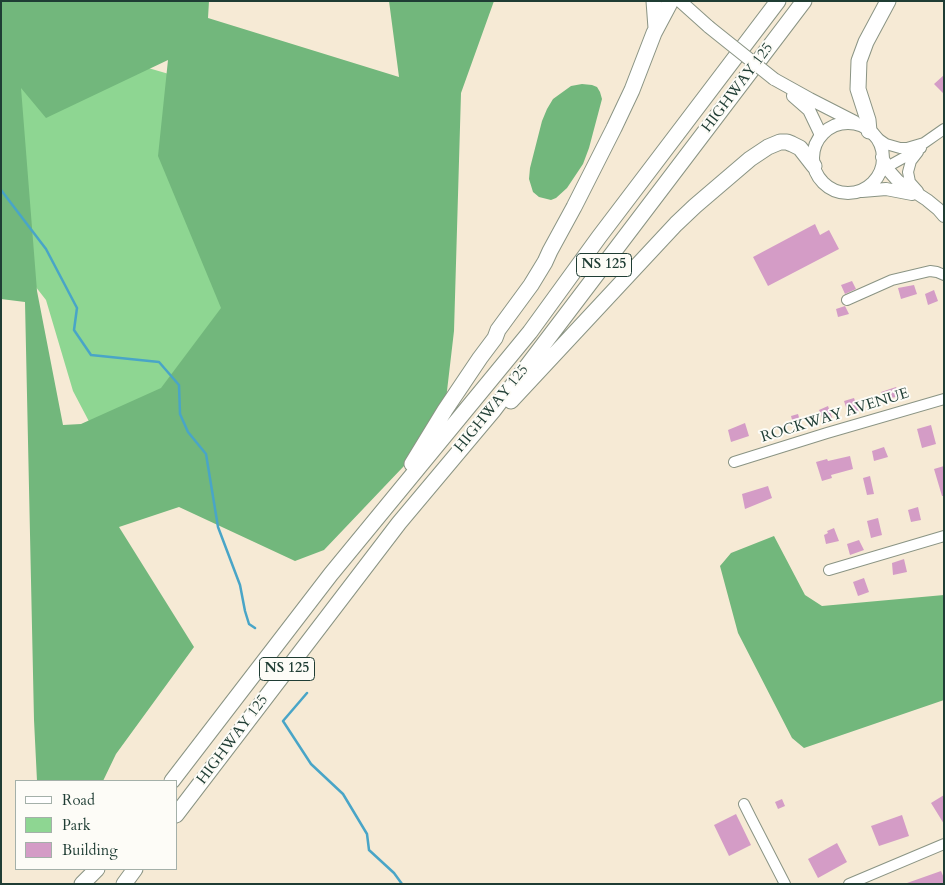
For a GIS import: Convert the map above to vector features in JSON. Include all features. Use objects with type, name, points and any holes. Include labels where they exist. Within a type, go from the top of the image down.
[{"type":"highway","points":[[654,1],[656,28]]},
{"type":"highway","points":[[384,510],[444,410],[495,338],[498,330],[531,285],[545,262],[618,120],[656,28],[671,1]]},
{"type":"highway","name":"HIGHWAY 125","points":[[173,780],[331,574],[530,332],[599,237],[778,1]]},
{"type":"highway","name":"HIGHWAY 125","points":[[178,812],[399,523],[493,411],[804,1]]},
{"type":"highway","points":[[869,131],[868,120],[858,89],[859,61],[866,42],[888,1]]},
{"type":"highway","points":[[399,523],[676,224],[724,181],[768,146],[780,142],[796,145],[814,166]]},
{"type":"highway","points":[[82,884],[96,870]]},
{"type":"highway","points":[[91,884],[102,870]]},
{"type":"highway","points":[[124,884],[134,870]]},
{"type":"main road","points":[[680,1],[809,110],[820,133],[820,138]]},
{"type":"main road","points":[[774,79],[869,131],[880,145],[883,166],[898,181],[927,200],[944,216]]},
{"type":"main road","points":[[869,131],[852,124],[840,124],[829,129],[820,138],[813,154],[814,166],[822,182],[832,189],[843,193],[886,189],[905,192],[927,200]]},
{"type":"main road","points":[[855,192],[871,184],[883,166]]},
{"type":"street","points":[[869,131],[886,144],[900,148],[916,146],[944,129]]},
{"type":"street","points":[[927,200],[913,186],[908,172],[912,161],[931,138]]},
{"type":"street","points":[[883,166],[922,147]]},
{"type":"street","points":[[847,300],[892,280],[930,271],[944,275]]},
{"type":"street","name":"ROCKWAY AVENUE","points":[[734,462],[944,398]]},
{"type":"street","points":[[829,570],[944,536]]},
{"type":"street","points":[[744,804],[785,884]]},
{"type":"street","points":[[850,884],[944,844]]},
{"type":"green space","points":[[1,1],[209,1],[208,18],[399,77],[389,1],[494,1],[461,93],[454,331],[443,425],[324,550],[295,561],[179,507],[119,527],[194,647],[116,754],[103,780],[37,780],[25,302],[1,299]],"holes":[[[168,60],[158,156],[221,308],[161,388],[81,424],[63,425],[37,291],[21,88],[46,118]]]},
{"type":"green space","points":[[131,63],[193,81],[333,294],[94,431],[73,391],[46,300],[14,259],[1,70]]},
{"type":"green space","points":[[582,84],[597,87],[602,99],[583,164],[567,188],[556,198],[551,200],[539,197],[533,192],[529,179],[542,121],[553,99],[571,86]]},
{"type":"green space","points":[[774,536],[805,595],[822,606],[944,595],[944,700],[804,748],[792,738],[738,633],[720,566],[731,553]]},
{"type":"building","points":[[944,75],[944,94],[934,84]]},
{"type":"building","points":[[815,224],[820,235],[829,230],[839,249],[768,286],[753,257]]},
{"type":"building","points":[[852,281],[856,289],[845,294],[841,285]]},
{"type":"building","points":[[914,285],[917,294],[901,299],[898,288]]},
{"type":"building","points":[[934,290],[938,301],[928,305],[925,294]]},
{"type":"building","points":[[845,306],[849,314],[838,317],[836,309]]},
{"type":"building","points":[[896,387],[900,396],[883,400],[881,392]]},
{"type":"building","points":[[854,398],[859,412],[849,416],[844,401]]},
{"type":"building","points":[[828,406],[833,420],[824,423],[819,410]]},
{"type":"building","points":[[798,414],[801,424],[794,427],[791,416]]},
{"type":"building","points":[[745,423],[749,436],[731,442],[728,430]]},
{"type":"building","points":[[931,425],[936,444],[922,448],[917,429]]},
{"type":"building","points":[[884,447],[888,457],[874,461],[872,451]]},
{"type":"building","points":[[850,456],[853,469],[831,475],[832,478],[822,481],[816,462]]},
{"type":"building","points":[[944,466],[944,496],[942,496],[934,469]]},
{"type":"building","points":[[870,476],[874,494],[867,495],[863,478]]},
{"type":"building","points":[[768,486],[772,498],[745,509],[742,494]]},
{"type":"building","points":[[918,507],[921,520],[911,522],[908,510]]},
{"type":"building","points":[[878,518],[882,535],[871,538],[867,521]]},
{"type":"building","points":[[834,528],[839,541],[826,544],[824,535],[828,533],[827,531]]},
{"type":"building","points":[[859,540],[864,550],[850,555],[847,544]]},
{"type":"building","points":[[904,559],[907,572],[893,575],[892,563]]},
{"type":"building","points":[[864,578],[869,592],[858,596],[853,582]]},
{"type":"building","points":[[944,795],[944,824],[931,803]]},
{"type":"building","points":[[782,799],[785,806],[778,809],[775,802]]},
{"type":"building","points":[[736,814],[751,845],[729,856],[714,825]]},
{"type":"building","points":[[902,815],[909,836],[879,846],[871,826]]},
{"type":"building","points":[[837,843],[847,862],[818,878],[808,859]]},
{"type":"building","points":[[941,871],[944,884],[907,884],[907,883]]},
{"type":"waterway","points":[[1,190],[46,249],[77,308],[74,330],[91,355],[159,362],[179,385],[180,414],[188,432],[206,454],[218,527],[240,585],[249,624],[255,628]]},
{"type":"waterway","points":[[307,693],[283,721],[311,764],[343,794],[367,834],[369,850],[394,873],[402,884]]}]
